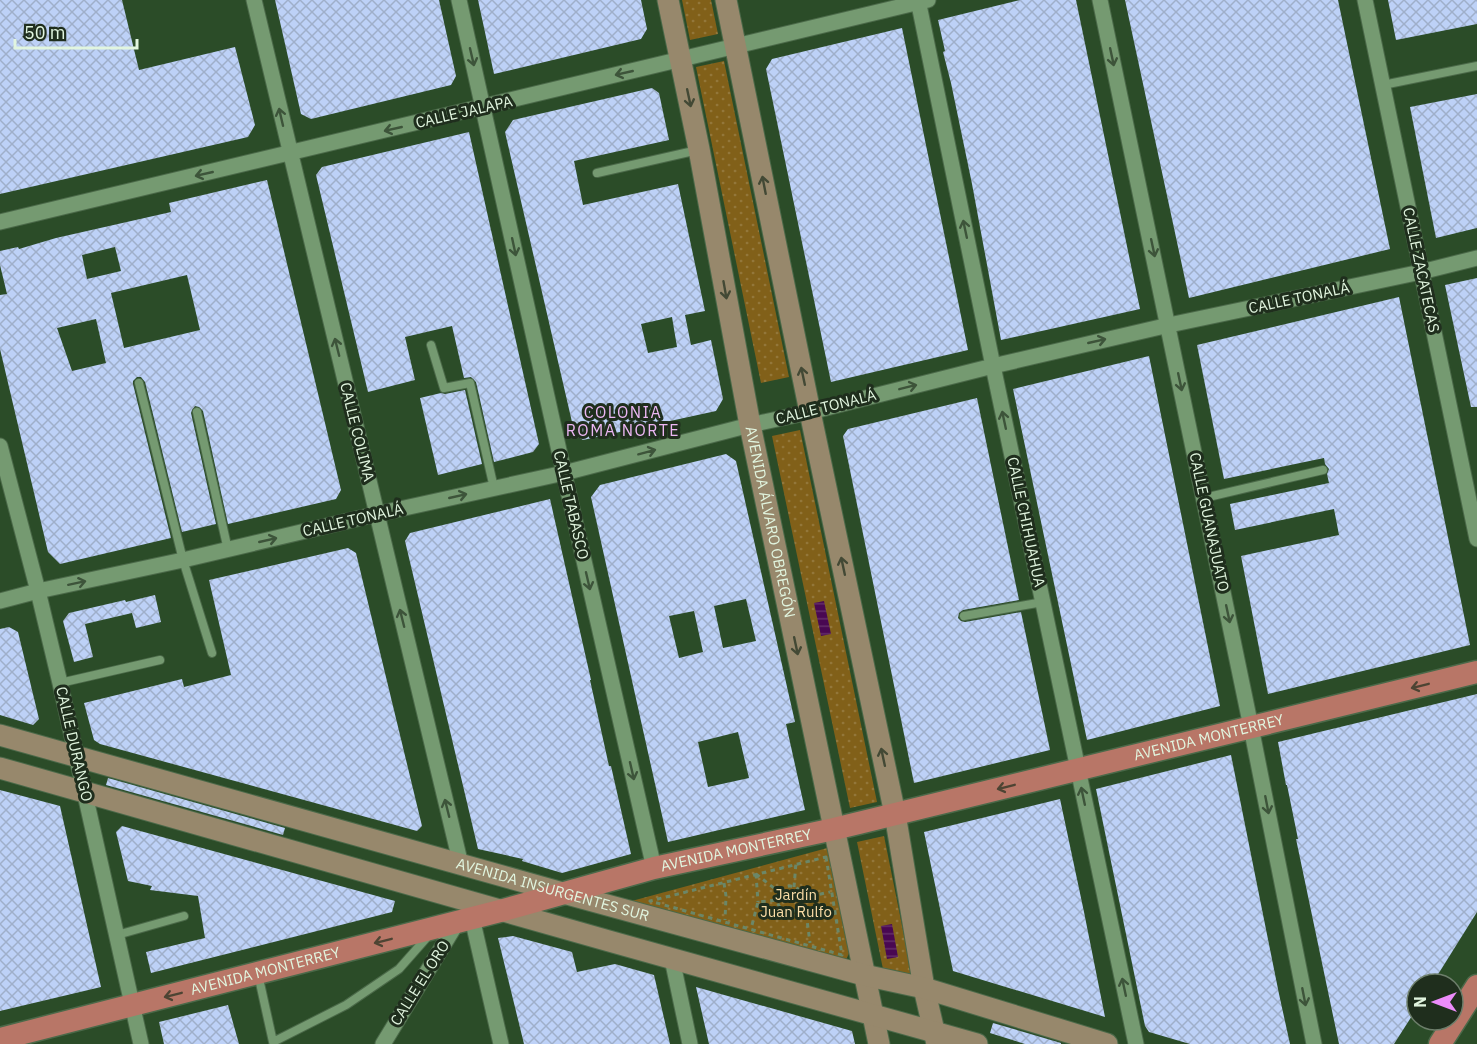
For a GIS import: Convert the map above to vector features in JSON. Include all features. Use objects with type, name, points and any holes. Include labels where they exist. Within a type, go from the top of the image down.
[{"type":"main road","name":"AVENIDA ÁLVARO OBREGÓN","points":[[668,0],[699,149],[750,425],[879,1044]]},
{"type":"main road","points":[[726,0],[895,814],[924,988],[935,1037]]},
{"type":"main road","name":"AVENIDA MONTERREY","points":[[0,1039],[500,911],[654,868],[834,829],[1477,672]]},
{"type":"main road","name":"AVENIDA INSURGENTES SUR","points":[[0,735],[563,893],[864,975],[924,988],[1107,1044]]},
{"type":"main road","points":[[0,768],[873,1016],[935,1037],[977,1044]]},
{"type":"main road","points":[[1440,1044],[1477,986]]},
{"type":"street","name":"CALLE COLIMA","points":[[254,0],[461,865]]},
{"type":"street","name":"CALLE TABASCO","points":[[459,0],[654,868]]},
{"type":"street","name":"CALLE GUANAJUATO","points":[[1100,0],[1169,325],[1314,1044]]},
{"type":"street","name":"CALLE ZACATECAS","points":[[1365,0],[1477,539]]},
{"type":"street","name":"CALLE JALAPA","points":[[0,222],[922,1]]},
{"type":"street","name":"CALLE CHIHUAHUA","points":[[922,1],[993,366],[1136,1044]]},
{"type":"street","name":"CALLE TONALÁ","points":[[0,601],[564,473],[750,425],[1169,325],[1477,258]]},
{"type":"street","name":"CALLE DURANGO","points":[[0,446],[60,683],[141,1044]]},
{"type":"street","name":"CALLE EL ORO","points":[[383,1044],[456,922]]},
{"type":"street","points":[[456,922],[501,1044]]},
{"type":"street","points":[[672,959],[690,1044]]},
{"type":"lane","points":[[1383,85],[1477,66]]},
{"type":"lane","points":[[597,172],[699,149]]},
{"type":"lane","points":[[431,345],[444,388],[470,383],[494,488]]},
{"type":"lane","points":[[139,383],[183,560],[212,652]]},
{"type":"lane","points":[[197,412],[228,550]]},
{"type":"lane","points":[[1204,498],[1323,470]]},
{"type":"lane","points":[[964,616],[1043,602]]},
{"type":"lane","points":[[60,683],[160,660]]},
{"type":"lane","points":[[117,935],[184,916]]},
{"type":"lane","points":[[258,973],[273,1042],[346,1005],[399,969],[456,922]]},
{"type":"path","points":[[650,901],[826,856],[842,955]]},
{"type":"path","points":[[794,887],[796,863]]},
{"type":"path","points":[[756,874],[779,892]]},
{"type":"path","points":[[751,930],[758,902],[756,874]]},
{"type":"path","points":[[724,883],[726,896],[724,922]]},
{"type":"path","points":[[786,887],[794,887],[801,892],[802,904],[792,912],[784,911],[777,900],[779,892],[786,887]]},
{"type":"path","points":[[802,898],[832,892]]},
{"type":"path","points":[[758,902],[777,900]]},
{"type":"path","points":[[796,910],[807,920],[810,947]]},
{"type":"green space","points":[[682,0],[711,0],[718,34],[690,40]]},
{"type":"green space","points":[[724,61],[789,377],[761,383],[696,67]]},
{"type":"green space","points":[[800,430],[877,802],[850,808],[772,436]]},
{"type":"green space","points":[[884,836],[912,975],[883,969],[857,842]]},
{"type":"green space","name":"Jardín Juan Rulfo","points":[[831,847],[849,953],[846,960],[628,902]]},
{"type":"shaded area","points":[[824,601],[831,634],[821,636],[814,603]]},
{"type":"shaded area","points":[[892,924],[898,957],[887,959],[881,926]]},
{"type":"building","points":[[0,0],[122,0],[139,70],[235,47],[255,125],[248,137],[0,194]]},
{"type":"building","points":[[275,0],[439,0],[456,76],[451,85],[311,119],[301,114]]},
{"type":"building","points":[[478,0],[641,0],[647,29],[641,39],[494,74]]},
{"type":"building","points":[[1020,0],[1076,0],[1140,309],[1001,340],[938,20]]},
{"type":"building","points":[[1125,0],[1338,0],[1390,249],[1189,298]]},
{"type":"building","points":[[1388,0],[1477,0],[1477,24],[1396,40]]},
{"type":"building","points":[[902,28],[968,350],[831,382],[766,69],[772,59]]},
{"type":"building","points":[[652,88],[659,93],[669,140],[574,161],[583,205],[678,184],[705,311],[685,315],[691,345],[711,340],[723,399],[716,411],[583,440],[575,435],[505,132],[513,120]],"holes":[[[672,317],[677,347],[648,353],[641,324]]]},
{"type":"building","points":[[1477,94],[1477,228],[1436,238],[1410,107]]},
{"type":"building","points":[[469,132],[539,444],[533,452],[494,462],[476,382],[471,377],[464,378],[452,326],[405,337],[415,380],[368,392],[316,175],[322,167]]},
{"type":"building","points":[[267,180],[341,490],[336,499],[228,524],[203,411],[195,406],[191,413],[216,524],[182,532],[145,382],[141,377],[137,377],[133,384],[171,538],[60,564],[48,552],[0,349],[0,295],[7,294],[0,265],[0,251],[18,247],[19,249],[56,238],[171,212],[169,203]],"holes":[[[115,247],[121,271],[87,279],[82,255]],[[187,275],[200,330],[124,348],[111,293]],[[96,319],[106,363],[72,371],[57,328]]]},
{"type":"building","points":[[1477,278],[1477,407],[1471,407],[1445,285]]},
{"type":"building","points":[[1399,297],[1470,645],[1268,694],[1241,556],[1339,535],[1334,509],[1235,530],[1230,504],[1329,483],[1327,474],[1329,469],[1324,458],[1224,479],[1197,345]]},
{"type":"building","points":[[1149,356],[1220,706],[1087,740],[1013,389]]},
{"type":"building","points":[[465,390],[482,464],[438,475],[420,398]]},
{"type":"building","points":[[977,398],[1019,600],[963,610],[959,613],[958,618],[965,622],[1021,612],[1050,750],[914,783],[843,436],[848,429]]},
{"type":"building","points":[[726,454],[736,461],[795,722],[786,724],[805,810],[668,842],[591,497],[600,485]],"holes":[[[746,599],[756,641],[723,648],[714,606]],[[694,611],[703,652],[679,658],[669,616]],[[738,732],[749,778],[708,787],[698,742]]]},
{"type":"building","points":[[550,499],[609,766],[611,766],[631,854],[562,873],[522,861],[523,859],[478,849],[405,541],[410,533]]},
{"type":"building","points":[[348,548],[356,553],[422,826],[417,831],[100,744],[94,740],[84,703],[182,679],[184,687],[231,675],[209,580]]},
{"type":"building","points":[[155,595],[161,622],[136,628],[132,613],[85,624],[93,657],[74,662],[63,621],[69,613]]},
{"type":"building","points":[[9,627],[18,632],[39,719],[33,725],[0,715],[0,629]]},
{"type":"building","points":[[1477,694],[1477,912],[1440,972],[1405,972],[1405,1027],[1394,1044],[1339,1044],[1278,742]]},
{"type":"building","points":[[1231,755],[1290,1044],[1190,1044],[1149,1032],[1145,1026],[1096,789]]},
{"type":"building","points":[[108,778],[285,828],[283,835],[106,785]]},
{"type":"building","points":[[0,790],[60,806],[101,987],[0,1011]]},
{"type":"building","points":[[1060,799],[1105,1017],[953,971],[924,832]]},
{"type":"building","points":[[122,826],[395,901],[392,912],[151,973],[146,952],[205,938],[198,896],[150,890],[152,886],[128,881],[116,832]]},
{"type":"building","points":[[513,936],[572,952],[577,972],[615,964],[654,975],[670,1044],[524,1044],[498,938]]},
{"type":"building","points":[[696,987],[852,1031],[855,1044],[709,1044]]},
{"type":"building","points":[[228,1005],[239,1044],[164,1044],[159,1022]]},
{"type":"building","points":[[993,1023],[1061,1044],[1025,1044],[990,1033]]},
{"type":"district","name":"COLONIA ROMA NORTE","points":[[623,421]]}]
